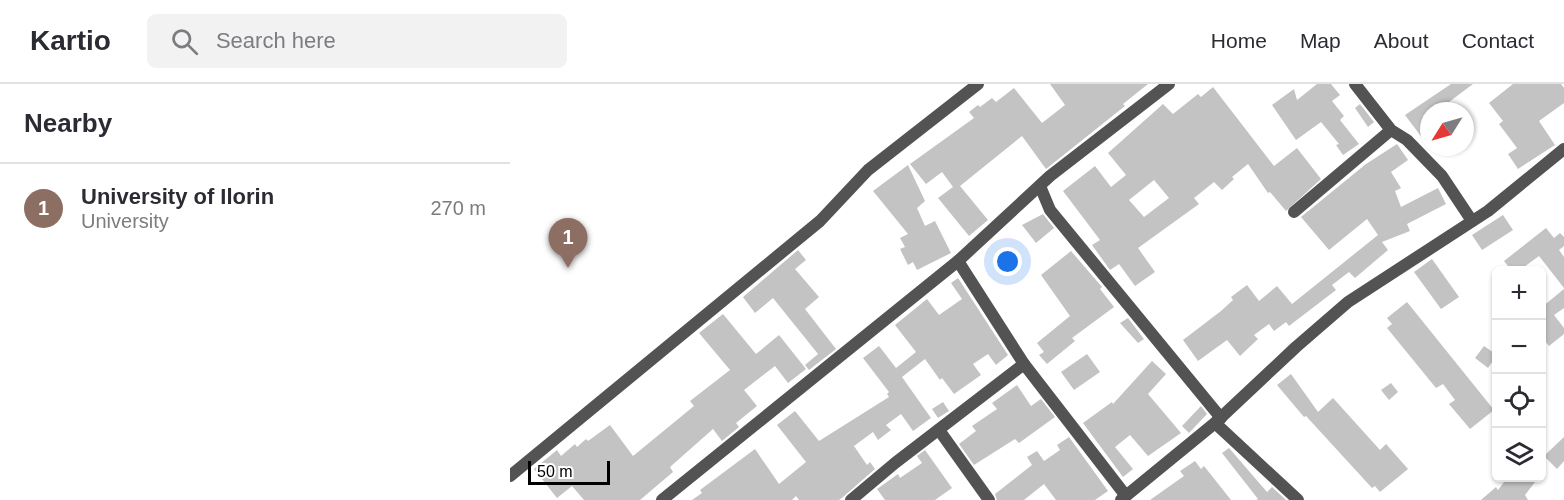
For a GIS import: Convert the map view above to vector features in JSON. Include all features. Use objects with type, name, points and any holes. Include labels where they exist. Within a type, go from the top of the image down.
[{"type":"street","points":[[510,476],[820,221],[868,170],[978,84]]},
{"type":"street","points":[[662,500],[958,261],[1040,186],[1169,84]]},
{"type":"street","points":[[1355,84],[1391,130],[1407,140],[1436,169],[1472,221]]},
{"type":"street","points":[[1294,212],[1391,130]]},
{"type":"street","points":[[958,261],[1024,364],[1124,498],[1218,420],[1348,302],[1472,221],[1564,148]]},
{"type":"street","points":[[1040,186],[1050,210],[1218,420],[1298,500]]},
{"type":"street","points":[[853,499],[1024,364]]},
{"type":"street","points":[[939,430],[989,500]]},
{"type":"building","points":[[1050,84],[1148,84],[1123,104],[1125,106],[1046,169],[1022,136],[960,186],[988,220],[969,236],[938,198],[953,187],[942,172],[926,184],[910,164],[974,118],[969,112],[978,105],[980,107],[992,98],[996,102],[1014,88],[1042,123],[1065,105]]},
{"type":"building","points":[[1317,84],[1331,84],[1340,95],[1332,101],[1344,116],[1340,120],[1359,144],[1343,155],[1336,145],[1339,144],[1321,122],[1296,140],[1272,105],[1294,89],[1297,100]]},
{"type":"building","points":[[1451,84],[1473,84],[1449,102],[1424,102]]},
{"type":"building","points":[[1513,84],[1561,84],[1564,88],[1564,103],[1539,121],[1555,145],[1518,169],[1508,154],[1517,148],[1499,124],[1503,121],[1489,103]]},
{"type":"building","points":[[1213,87],[1274,166],[1297,148],[1321,179],[1286,211],[1270,192],[1268,193],[1248,164],[1232,177],[1234,179],[1222,190],[1214,182],[1194,198],[1199,204],[1138,248],[1155,272],[1135,286],[1119,264],[1110,270],[1092,245],[1100,240],[1063,191],[1095,166],[1111,187],[1126,175],[1108,153],[1163,104],[1173,114],[1198,94],[1201,97]],"holes":[[[1154,180],[1169,198],[1144,217],[1129,200]]]},
{"type":"building","points":[[1360,104],[1374,122],[1368,127],[1355,108]]},
{"type":"building","points":[[1420,105],[1420,135],[1405,115]]},
{"type":"building","points":[[1397,144],[1408,160],[1391,172],[1401,188],[1395,191],[1401,207],[1438,188],[1446,204],[1407,224],[1410,231],[1382,242],[1388,250],[1355,278],[1349,272],[1332,285],[1336,290],[1289,326],[1286,322],[1274,331],[1269,324],[1254,335],[1258,339],[1240,356],[1227,340],[1198,361],[1183,340],[1221,311],[1233,300],[1231,297],[1247,285],[1259,301],[1277,286],[1292,304],[1378,235],[1367,219],[1329,250],[1301,217],[1366,164]]},
{"type":"building","points":[[908,165],[925,201],[917,208],[925,226],[935,221],[951,253],[917,270],[913,262],[908,265],[900,249],[905,247],[900,238],[908,234],[873,191]]},
{"type":"building","points":[[1043,214],[1054,228],[1036,243],[1022,225]]},
{"type":"building","points":[[1503,215],[1513,230],[1482,250],[1472,235]]},
{"type":"building","points":[[1546,228],[1554,238],[1560,233],[1564,237],[1564,246],[1559,250],[1564,257],[1564,288],[1539,256],[1525,266],[1508,266],[1504,261]]},
{"type":"building","points":[[798,250],[806,260],[795,269],[819,297],[805,309],[836,349],[809,370],[805,365],[818,354],[773,298],[755,313],[743,297]]},
{"type":"building","points":[[1071,251],[1102,287],[1100,289],[1114,307],[1072,338],[1075,341],[1047,364],[1039,355],[1044,352],[1037,343],[1070,316],[1041,275]]},
{"type":"building","points":[[1432,259],[1459,297],[1441,309],[1414,272]]},
{"type":"building","points":[[958,278],[1008,355],[996,365],[988,354],[973,364],[981,375],[954,394],[942,378],[940,380],[925,359],[902,377],[931,418],[913,431],[901,414],[886,425],[891,430],[878,440],[873,432],[854,446],[867,465],[870,462],[875,469],[843,497],[839,500],[799,500],[796,496],[792,500],[692,500],[702,493],[700,490],[755,449],[779,484],[806,462],[777,425],[795,411],[819,441],[889,397],[887,394],[889,392],[863,358],[879,346],[896,368],[916,352],[895,325],[927,299],[939,315],[962,299],[951,283]]},
{"type":"building","points":[[1564,289],[1564,308],[1554,315],[1564,328],[1564,334],[1549,346],[1546,342],[1546,304]]},
{"type":"building","points":[[1407,302],[1492,408],[1492,412],[1470,429],[1449,404],[1455,400],[1443,384],[1436,388],[1387,328],[1392,324],[1387,318]]},
{"type":"building","points":[[723,314],[756,354],[779,335],[806,369],[788,383],[775,366],[744,390],[757,406],[736,423],[739,427],[722,441],[713,429],[670,467],[673,472],[640,500],[584,500],[572,486],[557,498],[534,469],[557,450],[561,456],[575,444],[577,447],[610,425],[633,456],[694,406],[690,401],[730,370],[699,333]]},
{"type":"building","points":[[1128,318],[1144,339],[1138,343],[1120,323]]},
{"type":"building","points":[[1484,346],[1492,352],[1492,362],[1488,368],[1475,358]]},
{"type":"building","points":[[1087,354],[1100,372],[1074,390],[1061,372]]},
{"type":"building","points":[[1152,361],[1166,374],[1148,394],[1181,433],[1148,456],[1130,435],[1115,447],[1133,469],[1123,477],[1083,423],[1112,402],[1113,404]]},
{"type":"building","points":[[1291,374],[1318,412],[1333,398],[1380,450],[1386,444],[1408,469],[1380,492],[1375,486],[1372,488],[1306,416],[1304,417],[1277,385]]},
{"type":"building","points":[[1391,383],[1398,392],[1389,400],[1381,390]]},
{"type":"building","points":[[1017,385],[1031,406],[1041,399],[1055,417],[1019,443],[1015,439],[974,465],[959,444],[976,431],[972,426],[997,409],[992,403]]},
{"type":"building","points":[[943,402],[949,411],[938,418],[932,409]]},
{"type":"building","points":[[1201,406],[1207,414],[1189,433],[1182,426]]},
{"type":"building","points":[[1069,437],[1108,491],[1095,500],[1056,500],[1044,484],[1024,500],[997,500],[995,494],[1032,465],[1027,457],[1037,451],[1044,461],[1060,450],[1057,445]]},
{"type":"building","points":[[1564,437],[1564,461],[1557,469],[1546,458],[1546,454]]},
{"type":"building","points":[[1229,448],[1267,492],[1272,487],[1286,500],[1256,500],[1258,499],[1222,453]]},
{"type":"building","points":[[925,450],[952,488],[935,500],[885,500],[877,489],[898,474],[900,478],[922,463],[917,456]]},
{"type":"building","points":[[1195,461],[1201,469],[1204,466],[1231,500],[1150,500],[1184,476],[1180,471]]},
{"type":"building","points":[[1504,482],[1535,482],[1525,495],[1528,500],[1481,500],[1496,487],[1498,490]]},
{"type":"place","name":"University of Ilorin","points":[[568,268]]}]
